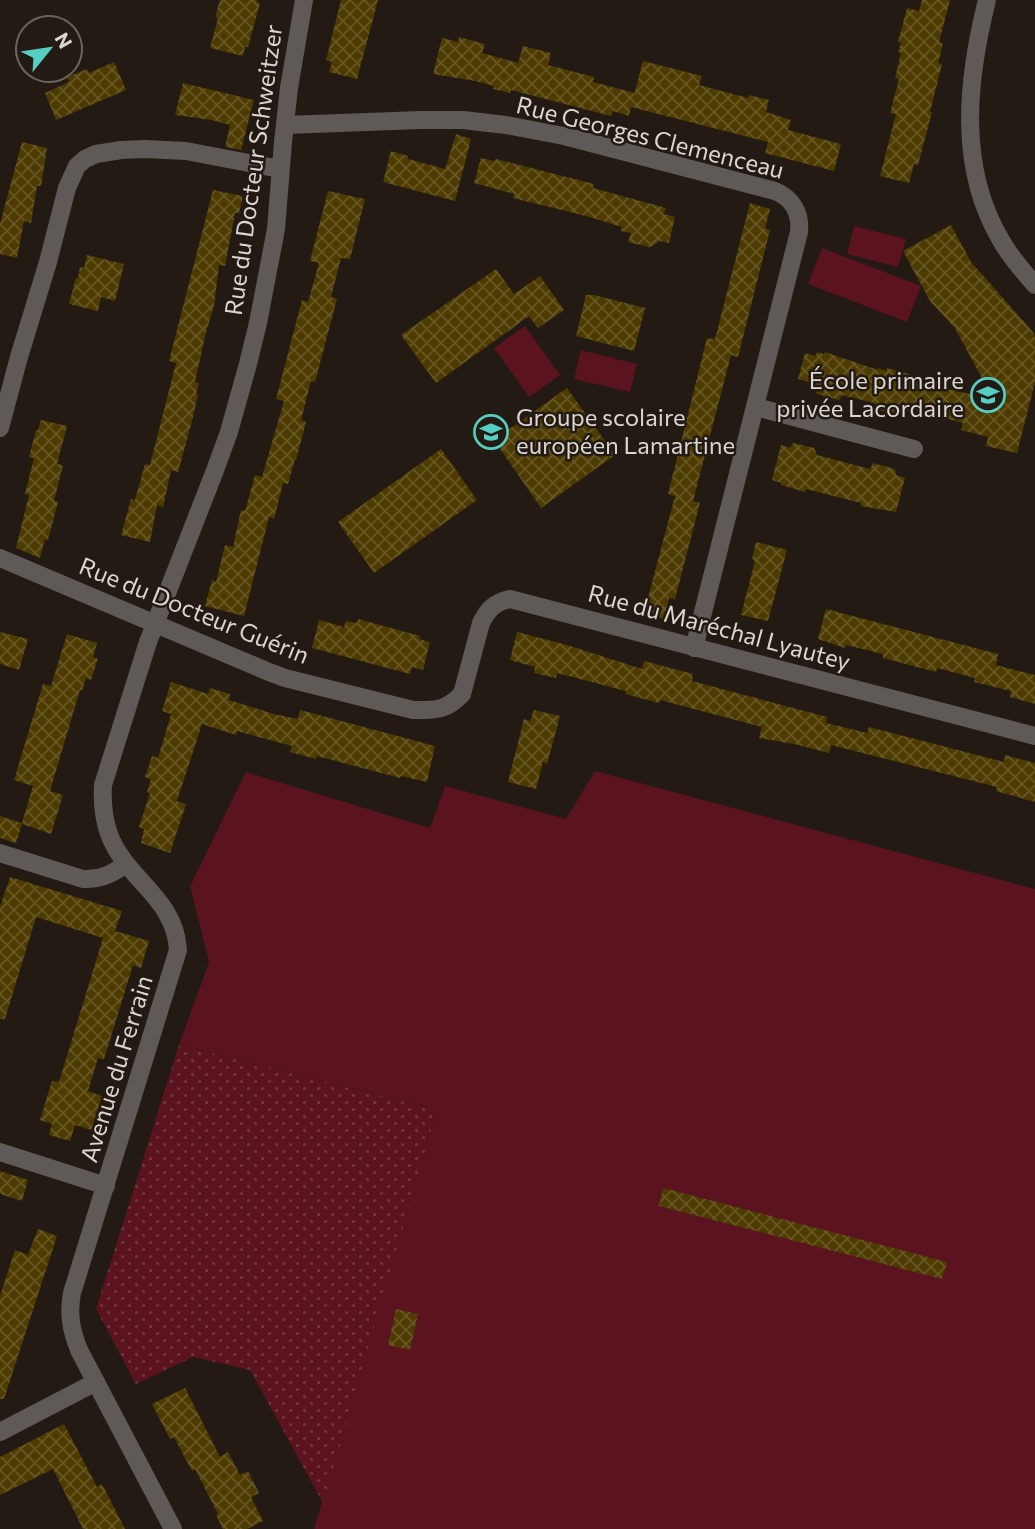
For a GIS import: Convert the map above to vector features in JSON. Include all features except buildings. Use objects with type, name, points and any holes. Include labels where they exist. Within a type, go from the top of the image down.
[{"type":"street","name":"Rue du Docteur Schweitzer","points":[[155,624],[214,472],[239,398],[258,323],[276,229],[285,125],[304,0]]},
{"type":"street","points":[[987,0],[972,70],[970,125],[973,162],[981,196],[994,228],[1009,254],[1035,285]]},
{"type":"street","name":"Rue Georges Clemenceau","points":[[285,125],[421,120],[463,120],[506,125],[564,136],[782,194],[788,199],[798,213],[799,232],[694,648]]},
{"type":"street","points":[[0,428],[67,188],[77,166],[96,154],[145,149],[186,151],[280,169]]},
{"type":"street","points":[[755,407],[914,449]]},
{"type":"street","name":"Rue du Docteur Guérin","points":[[0,558],[285,678],[413,710],[444,708],[455,702]]},
{"type":"street","name":"Rue du Maréchal Lyautey","points":[[455,702],[462,694],[486,613],[493,605],[510,599],[1035,736]]},
{"type":"street","name":"Avenue du Ferrain","points":[[155,624],[103,785],[102,807],[110,837],[126,864],[172,920],[178,950],[69,1308],[73,1335],[173,1529]]},
{"type":"street","points":[[0,853],[93,880],[126,864]]},
{"type":"street","points":[[0,1152],[106,1186]]},
{"type":"street","points":[[0,1432],[96,1382]]},
{"type":"shaded area","points":[[854,226],[906,239],[898,267],[847,254]]},
{"type":"shaded area","points":[[822,248],[921,286],[907,322],[808,284]]},
{"type":"shaded area","points":[[525,326],[560,375],[529,397],[494,348]]},
{"type":"shaded area","points":[[581,350],[637,364],[630,392],[574,379]]},
{"type":"shaded area","points":[[595,771],[1035,889],[1035,1529],[314,1529],[437,1110],[179,1045],[209,962],[190,886],[246,772],[430,828],[445,786],[566,819]]},
{"type":"shaded area","points":[[179,1045],[437,1110],[323,1503],[250,1370],[193,1357],[136,1384],[96,1309]]},
{"type":"place","name":"École primaire privée Lacordaire","points":[[988,395]]},
{"type":"place","name":"Groupe scolaire européen Lamartine","points":[[491,432]]}]
